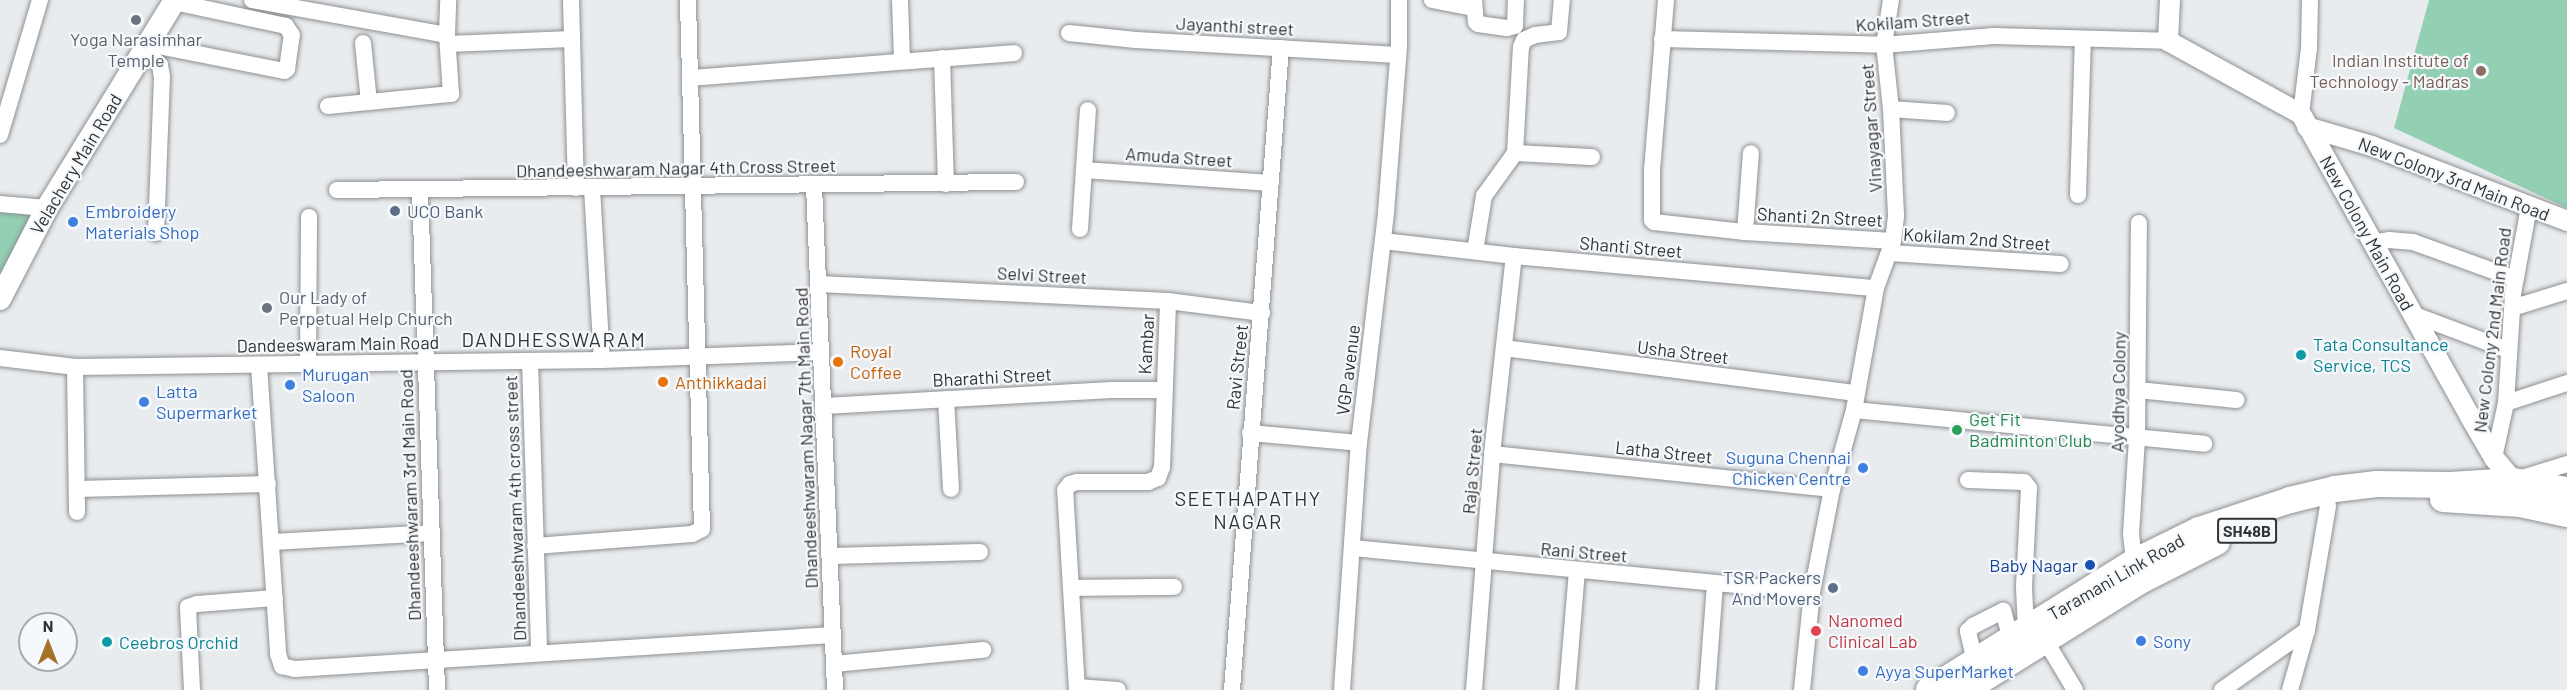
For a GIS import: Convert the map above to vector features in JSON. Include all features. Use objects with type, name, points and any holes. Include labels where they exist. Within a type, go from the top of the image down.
[{"type":"main road","name":"Velachery Main Road","points":[[0,299],[47,208],[174,1]]},
{"type":"main road","name":"Taramani Link Road","points":[[1929,690],[1974,662],[2027,636],[2139,571],[2199,530],[2335,489],[2377,484],[2513,481],[2567,490]]},
{"type":"main road","name":"Taramani Link Road","points":[[2139,571],[2290,515],[2328,506],[2379,499],[2445,499],[2520,504],[2567,514]]},
{"type":"main road","name":"Taramani Link Road","points":[[1965,690],[2027,636]]},
{"type":"street","points":[[0,135],[8,79],[40,0]]},
{"type":"street","points":[[252,0],[444,37],[572,39]]},
{"type":"street","points":[[328,106],[451,94],[441,0]]},
{"type":"street","points":[[444,37],[448,0]]},
{"type":"street","points":[[571,0],[584,188],[602,360]]},
{"type":"street","points":[[535,546],[699,532],[702,525],[688,0]]},
{"type":"street","points":[[900,0],[902,61]]},
{"type":"street","name":"VGP avenue","points":[[1342,690],[1359,443],[1383,241],[1398,55],[1399,0]]},
{"type":"street","points":[[1432,0],[1474,4],[1478,24],[1512,28],[1516,22],[1516,0]]},
{"type":"street","points":[[1475,251],[1484,196],[1515,153],[1521,47],[1524,40],[1535,35],[1559,32],[1562,28],[1562,0]]},
{"type":"street","points":[[1662,39],[1666,0]]},
{"type":"street","name":"Vinayagar Street","points":[[1802,690],[1812,592],[1832,489],[1855,402],[1876,288],[1891,247],[1896,215],[1891,109],[1884,45],[1891,0]]},
{"type":"street","points":[[2170,0],[2168,41],[2304,121],[2310,0]]},
{"type":"street","points":[[146,47],[284,71],[287,69],[292,35],[286,26],[174,1]]},
{"type":"street","name":"Jayanthi street","points":[[1070,33],[1136,40],[1398,55]]},
{"type":"street","name":"Kokilam Street","points":[[1662,39],[1884,45],[1994,36],[2168,41]]},
{"type":"street","name":"Shanti 2n Street","points":[[1662,39],[1652,170],[1650,216],[1654,222],[1891,247]]},
{"type":"street","points":[[2078,195],[2083,40]]},
{"type":"street","points":[[363,43],[369,102]]},
{"type":"street","points":[[146,47],[160,65],[162,76],[156,233]]},
{"type":"street","name":"Ravi Street","points":[[1232,690],[1281,48]]},
{"type":"street","points":[[690,78],[1014,53]]},
{"type":"street","points":[[942,58],[946,184]]},
{"type":"street","points":[[1891,109],[1947,113]]},
{"type":"street","points":[[1080,229],[1088,110]]},
{"type":"street","name":"New Colony 3rd Main Road","points":[[2304,121],[2567,221]]},
{"type":"street","name":"New Colony Main Road","points":[[2304,121],[2494,458],[2513,481]]},
{"type":"street","points":[[1515,153],[1592,157]]},
{"type":"street","name":"Shanti 2n Street","points":[[1745,232],[1750,153]]},
{"type":"street","name":"Amuda Street","points":[[1084,170],[1271,183]]},
{"type":"street","name":"Dhandeeshwaram Nagar 4th Cross Street","points":[[337,190],[1017,182]]},
{"type":"street","name":"Dhandeeshwaram Nagar 7th Main Road","points":[[814,186],[835,690]]},
{"type":"street","name":"Dhandeeshwaram 3rd Main Road","points":[[420,190],[424,362],[437,690]]},
{"type":"street","points":[[0,204],[47,208]]},
{"type":"street","name":"New Colony 2nd Main Road","points":[[2494,458],[2506,403],[2508,350],[2515,279],[2529,207]]},
{"type":"street","points":[[308,363],[309,217]]},
{"type":"street","name":"Ayodhya Colony","points":[[2139,223],[2137,439],[2131,534],[2139,571]]},
{"type":"street","points":[[2372,243],[2389,240],[2413,242],[2515,279]]},
{"type":"street","name":"Shanti Street","points":[[1383,241],[1514,256],[1876,288]]},
{"type":"street","name":"Kokilam 2nd Street","points":[[1891,247],[2061,264]]},
{"type":"street","name":"Raja Street","points":[[1474,690],[1492,454],[1514,256]]},
{"type":"street","name":"Selvi Street","points":[[819,284],[1167,301],[1262,313]]},
{"type":"street","points":[[2512,308],[2567,291]]},
{"type":"street","name":"Kambar","points":[[1071,588],[1065,490],[1070,484],[1149,482],[1158,478],[1162,467],[1167,301]]},
{"type":"street","points":[[2412,314],[2508,350]]},
{"type":"street","name":"Usha Street","points":[[1504,348],[1855,402],[2137,439],[2204,444]]},
{"type":"street","name":"Dandeeswaram Main Road","points":[[0,358],[75,367],[602,360],[821,352]]},
{"type":"street","name":"Dhandeeshwaram 4th cross street","points":[[530,361],[539,653]]},
{"type":"street","points":[[259,365],[279,660],[288,668],[833,635]]},
{"type":"street","points":[[75,367],[76,512]]},
{"type":"street","points":[[2506,403],[2567,382]]},
{"type":"street","name":"Bharathi Street","points":[[824,406],[1112,390],[1163,390]]},
{"type":"street","points":[[2138,390],[2236,400]]},
{"type":"street","points":[[946,399],[951,489]]},
{"type":"street","points":[[1250,433],[1359,443]]},
{"type":"street","name":"Latha Street","points":[[1492,454],[1832,489]]},
{"type":"street","points":[[2513,481],[2567,464]]},
{"type":"street","points":[[1968,480],[2027,483],[2024,594],[2027,636]]},
{"type":"street","points":[[77,489],[268,484]]},
{"type":"street","points":[[2290,690],[2307,630],[2328,506]]},
{"type":"street","points":[[272,542],[431,533]]},
{"type":"street","name":"Rani Street","points":[[1353,548],[1812,592]]},
{"type":"street","points":[[830,556],[980,552]]},
{"type":"street","points":[[1567,690],[1577,571]]},
{"type":"street","points":[[1707,690],[1715,584]]},
{"type":"street","points":[[1118,690],[1077,688],[1071,588],[1174,586]]},
{"type":"street","points":[[1974,662],[1970,628],[2003,611],[2024,594]]},
{"type":"street","points":[[192,690],[187,616],[189,607],[197,604],[275,598]]},
{"type":"street","points":[[2003,611],[2075,690]]},
{"type":"street","points":[[2222,690],[2307,630]]},
{"type":"street","points":[[834,664],[983,650]]},
{"type":"green space","name":"Indian Institute of Technology - Madras","points":[[2429,0],[2567,0],[2567,208],[2394,128]]},
{"type":"green space","points":[[0,212],[39,214],[0,288]]},
{"type":"place","name":"Yoga Narasimhar Temple","points":[[136,20]]},
{"type":"place","name":"Indian Institute of Technology - Madras","points":[[2481,71]]},
{"type":"place","name":"UCO Bank","points":[[395,211]]},
{"type":"place","name":"Embroidery Materials Shop","points":[[73,222]]},
{"type":"place","name":"Our Lady of Perpetual Help Church","points":[[267,308]]},
{"type":"place","name":"Tata Consultance Service, TCS","points":[[2301,355]]},
{"type":"place","name":"Royal Coffee","points":[[838,362]]},
{"type":"place","name":"Anthikkadai","points":[[663,382]]},
{"type":"place","name":"Murugan Saloon","points":[[290,385]]},
{"type":"place","name":"Latta Supermarket","points":[[144,402]]},
{"type":"place","name":"Get Fit Badminton Club","points":[[1957,430]]},
{"type":"place","name":"Suguna Chennai Chicken Centre","points":[[1863,468]]},
{"type":"place","name":"Baby Nagar","points":[[2090,565]]},
{"type":"place","name":"TSR Packers And Movers","points":[[1833,588]]},
{"type":"place","name":"Nanomed Clinical Lab","points":[[1816,631]]},
{"type":"place","name":"Sony","points":[[2141,641]]},
{"type":"place","name":"Ceebros Orchid","points":[[107,642]]},
{"type":"place","name":"Ayya SuperMarket","points":[[1863,671]]},
{"type":"district","name":"DANDHESSWARAM","points":[[554,339]]},
{"type":"district","name":"SEETHAPATHY NAGAR","points":[[1248,510]]}]
